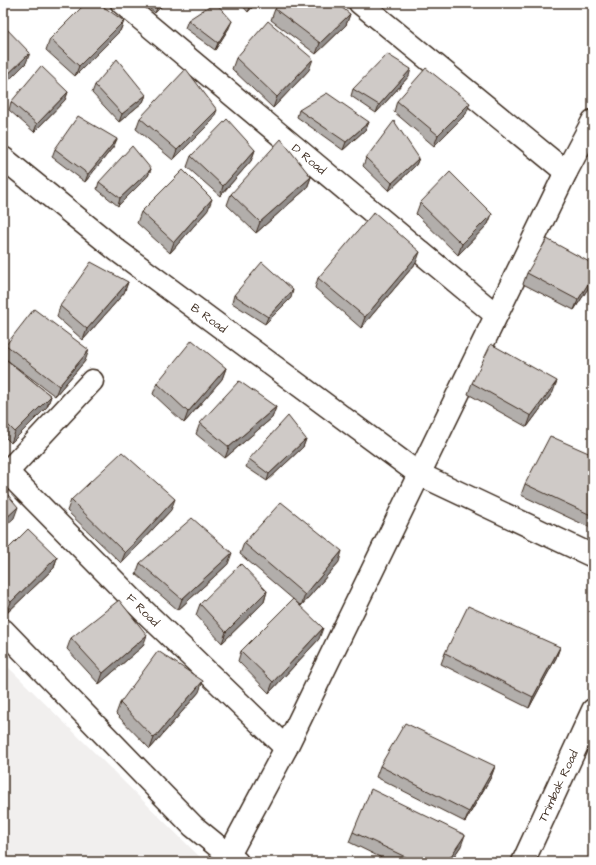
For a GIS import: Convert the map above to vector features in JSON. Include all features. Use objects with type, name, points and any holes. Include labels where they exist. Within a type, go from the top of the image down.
[{"type":"main road","name":"D Road","points":[[122,3],[496,315]]},
{"type":"main road","points":[[360,3],[566,172]]},
{"type":"main road","points":[[3,630],[193,826],[233,859],[496,315],[566,172],[593,121]]},
{"type":"main road","name":"B Road","points":[[3,158],[118,251],[419,474],[593,556]]},
{"type":"main road","points":[[5,470],[92,381]]},
{"type":"main road","name":"F Road","points":[[5,470],[142,610],[286,748]]},
{"type":"main road","name":"Trimbak Road","points":[[524,862],[593,710]]},
{"type":"shaded area","points":[[3,662],[205,862],[3,862]]},
{"type":"building","points":[[86,3],[98,3],[124,21],[79,66],[50,39]]},
{"type":"building","points":[[216,3],[232,21],[218,43],[188,20]]},
{"type":"building","points":[[281,3],[336,3],[350,14],[320,43],[275,9]]},
{"type":"building","points":[[268,21],[313,59],[277,97],[236,58]]},
{"type":"building","points":[[3,25],[30,53],[3,79]]},
{"type":"building","points":[[387,54],[411,69],[379,105],[353,89]]},
{"type":"building","points":[[117,59],[146,95],[122,114],[95,85]]},
{"type":"building","points":[[41,66],[68,92],[37,124],[11,102]]},
{"type":"building","points":[[426,68],[470,103],[438,135],[397,101]]},
{"type":"building","points":[[186,69],[217,110],[177,150],[140,118]]},
{"type":"building","points":[[327,93],[369,122],[346,142],[299,110]]},
{"type":"building","points":[[78,116],[117,139],[88,174],[55,149]]},
{"type":"building","points":[[227,119],[255,150],[223,186],[191,156]]},
{"type":"building","points":[[394,121],[419,158],[392,183],[366,158]]},
{"type":"building","points":[[281,139],[311,177],[260,222],[231,194]]},
{"type":"building","points":[[132,146],[151,169],[120,198],[99,182]]},
{"type":"building","points":[[183,170],[212,199],[174,242],[141,212]]},
{"type":"building","points":[[450,172],[492,214],[462,244],[420,203]]},
{"type":"building","points":[[374,212],[420,252],[365,317],[318,278]]},
{"type":"building","points":[[547,239],[593,264],[593,276],[578,300],[527,273]]},
{"type":"building","points":[[91,262],[128,282],[87,329],[60,306]]},
{"type":"building","points":[[262,262],[293,290],[268,317],[234,295]]},
{"type":"building","points":[[34,309],[89,350],[59,386],[6,345]]},
{"type":"building","points":[[192,340],[226,368],[188,412],[157,383]]},
{"type":"building","points":[[491,344],[557,381],[531,416],[472,383]]},
{"type":"building","points":[[3,357],[51,396],[15,432],[3,420]]},
{"type":"building","points":[[239,381],[276,407],[229,447],[200,423]]},
{"type":"building","points":[[288,416],[306,439],[269,474],[249,459]]},
{"type":"building","points":[[550,436],[593,455],[593,516],[525,484]]},
{"type":"building","points":[[122,452],[175,499],[125,553],[71,500]]},
{"type":"building","points":[[3,489],[18,507],[3,521]]},
{"type":"building","points":[[281,502],[342,551],[305,595],[244,543]]},
{"type":"building","points":[[192,518],[232,553],[182,599],[140,563]]},
{"type":"building","points":[[28,529],[57,557],[11,602],[3,593],[3,554]]},
{"type":"building","points":[[241,564],[267,591],[226,632],[200,604]]},
{"type":"building","points":[[293,599],[323,628],[273,682],[241,651]]},
{"type":"building","points":[[119,600],[147,635],[103,673],[71,638]]},
{"type":"building","points":[[468,606],[560,647],[533,697],[445,653]]},
{"type":"building","points":[[158,651],[203,681],[154,738],[120,703]]},
{"type":"building","points":[[405,723],[495,766],[469,812],[380,766]]},
{"type":"building","points":[[371,789],[465,835],[447,862],[416,862],[353,832]]}]
